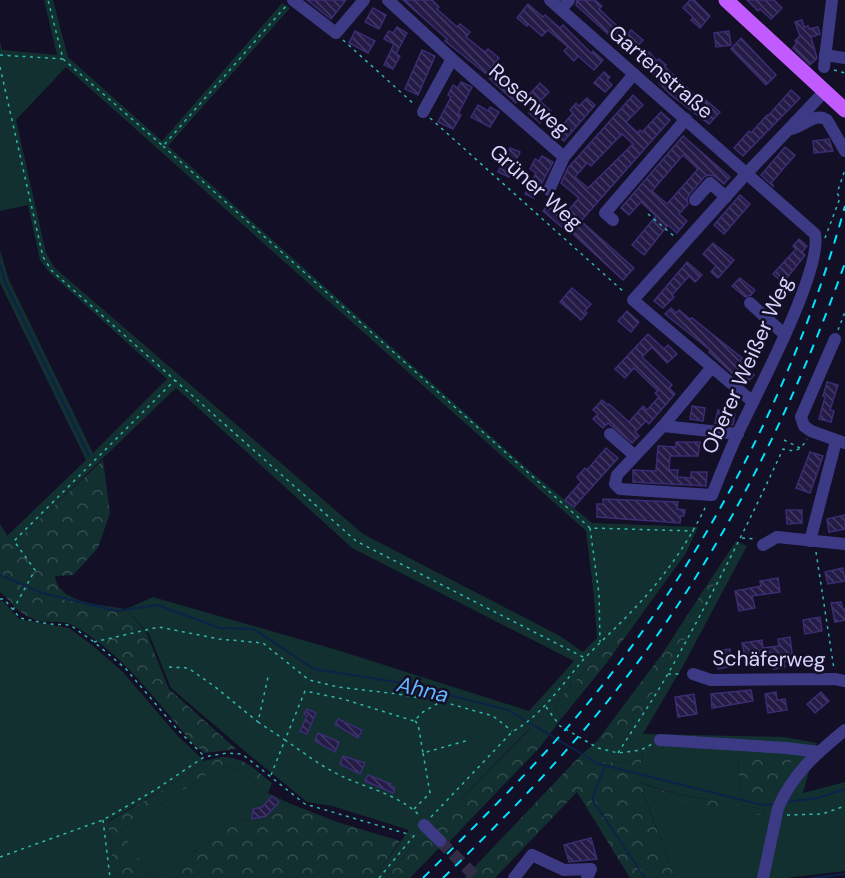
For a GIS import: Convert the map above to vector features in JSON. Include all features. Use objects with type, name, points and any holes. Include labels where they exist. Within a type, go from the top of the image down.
[{"type":"main road","points":[[726,0],[845,110]]},
{"type":"street","points":[[292,0],[336,33],[364,0]]},
{"type":"street","name":"Rosenweg","points":[[388,0],[564,157],[634,74]]},
{"type":"street","name":"Gartenstraße","points":[[550,0],[565,5],[634,74],[747,173]]},
{"type":"street","points":[[832,0],[825,61],[845,58]]},
{"type":"street","points":[[423,112],[452,59]]},
{"type":"street","points":[[753,402],[633,300],[747,173],[824,92]]},
{"type":"street","points":[[788,129],[797,128],[817,117],[823,117],[845,151]]},
{"type":"street","points":[[613,220],[605,213],[686,119]]},
{"type":"street","points":[[549,190],[564,157]]},
{"type":"street","points":[[747,173],[815,234],[817,243]]},
{"type":"street","points":[[694,200],[710,183],[726,197]]},
{"type":"street","name":"Oberer Weißer Weg","points":[[712,495],[803,294],[817,243]]},
{"type":"street","points":[[750,303],[784,334]]},
{"type":"street","points":[[812,542],[841,442],[811,431],[804,426],[801,417],[835,339]]},
{"type":"street","points":[[712,367],[663,426],[617,475],[615,484],[620,489],[712,495]]},
{"type":"street","points":[[663,426],[738,434]]},
{"type":"street","points":[[610,434],[634,455]]},
{"type":"street","points":[[763,545],[777,537],[845,544]]},
{"type":"street","name":"Schäferweg","points":[[693,674],[711,680],[840,680]]},
{"type":"street","points":[[763,878],[779,807],[794,777],[845,730]]},
{"type":"street","points":[[660,740],[819,752]]},
{"type":"street","points":[[422,821],[440,841]]},
{"type":"street","points":[[514,878],[532,855],[564,870],[591,869],[587,878]]},
{"type":"path","points":[[48,0],[63,59],[245,218],[590,528],[694,531]]},
{"type":"path","points":[[163,146],[292,0]]},
{"type":"path","name":"Grüner Weg","points":[[336,33],[633,300]]},
{"type":"path","points":[[0,55],[63,59]]},
{"type":"path","points":[[825,61],[845,73]]},
{"type":"path","points":[[0,67],[43,256],[52,271],[356,540],[585,658]]},
{"type":"path","points":[[817,243],[827,236],[840,198],[837,194],[845,171]]},
{"type":"path","points":[[648,214],[684,244]]},
{"type":"path","points":[[835,339],[845,312]]},
{"type":"path","points":[[13,610],[35,570],[14,541],[175,380]]},
{"type":"path","points":[[618,753],[668,674],[741,538],[783,449],[795,452],[801,449],[811,431]]},
{"type":"path","points":[[784,440],[801,449]]},
{"type":"path","points":[[169,667],[188,668],[258,722],[332,771],[414,810],[422,821],[512,732],[545,706],[585,658],[634,609],[674,563],[694,531],[712,495]]},
{"type":"path","points":[[590,528],[599,594],[600,643]]},
{"type":"path","points":[[741,538],[753,538],[763,545]]},
{"type":"path","points":[[812,542],[840,680]]},
{"type":"path","points":[[0,599],[4,599],[20,618],[49,624],[70,625],[94,642],[126,669],[182,735],[204,757]]},
{"type":"path","points":[[94,642],[159,627],[219,639],[263,643],[309,680],[338,687],[398,694],[440,702],[493,716],[512,732]]},
{"type":"path","points":[[668,674],[693,674]]},
{"type":"path","points":[[258,722],[268,677]]},
{"type":"path","points":[[270,777],[305,691],[343,699],[418,724],[430,793],[414,810]]},
{"type":"path","points":[[414,721],[423,712],[440,702]]},
{"type":"path","points":[[545,706],[560,726],[598,748],[618,753],[641,750],[660,740]]},
{"type":"path","points":[[423,753],[469,740]]},
{"type":"path","points":[[0,858],[103,820],[155,790],[204,757],[227,753],[242,754],[305,804],[413,836],[379,878]]},
{"type":"path","points":[[779,807],[822,814],[845,806]]},
{"type":"path","points":[[103,820],[111,878]]},
{"type":"green space","points":[[44,0],[53,0],[68,57],[162,141],[282,3],[290,8],[168,146],[523,465],[592,523],[698,527],[686,553],[639,618],[636,615],[554,704],[561,719],[541,746],[529,729],[434,827],[448,843],[439,848],[427,839],[415,843],[386,878],[374,878],[409,830],[332,806],[307,802],[171,688],[149,634],[126,609],[153,597],[337,650],[529,711],[574,661],[352,548],[176,388],[13,545],[7,536],[86,460],[0,283],[0,250],[9,280],[93,453],[167,379],[50,273],[40,260],[28,205],[0,211],[0,42],[2,50],[57,55]],"holes":[[[66,67],[586,531],[597,638],[583,652],[560,636],[363,534],[54,267],[46,253],[16,120]]]},
{"type":"green space","points":[[103,460],[110,513],[98,548],[73,575],[55,576],[58,585],[73,598],[84,602],[126,609],[146,632],[169,689],[236,749],[205,753],[193,744],[138,679],[90,636],[68,623],[32,619],[17,609],[0,592],[0,524],[13,544]]},
{"type":"green space","points":[[736,541],[747,546],[683,666],[643,734],[784,737],[817,743],[803,793],[845,782],[845,871],[786,878],[675,878],[643,792],[766,816],[766,810],[669,792],[639,781],[643,755],[626,763],[605,762],[594,765],[579,757],[597,741],[621,746],[714,585],[709,582]],"holes":[[[738,752],[774,752],[791,761],[740,792]]]},
{"type":"green space","points":[[709,582],[714,585],[677,654],[621,746],[597,741],[662,654]]},
{"type":"green space","points":[[0,600],[19,619],[69,628],[92,645],[122,671],[176,734],[204,761],[179,780],[108,821],[115,878],[0,878]]},
{"type":"green space","points":[[636,615],[639,618],[605,665],[561,719],[554,704]]},
{"type":"green space","points":[[530,729],[541,746],[448,843],[434,827]]},
{"type":"green space","points":[[738,752],[774,752],[792,761],[767,793],[740,792]]},
{"type":"green space","points":[[643,755],[641,764],[646,770],[640,782],[685,796],[766,810],[766,816],[643,793],[675,878],[630,878],[577,792],[495,878],[464,878],[579,757],[594,765],[605,762],[626,763]]},
{"type":"green space","points":[[221,757],[237,759],[254,769],[272,783],[268,793],[238,770],[227,766],[211,772],[121,830],[150,877],[153,878],[115,878],[108,822],[179,780],[204,761]]},
{"type":"green space","points":[[227,766],[238,770],[268,793],[291,804],[260,821],[243,819],[154,878],[150,877],[121,830],[211,772]]},
{"type":"green space","points":[[291,804],[337,822],[400,841],[374,878],[154,878],[243,819],[260,821]]},
{"type":"green space","points":[[427,839],[439,848],[410,878],[386,878],[415,843]]},
{"type":"building","points":[[307,0],[346,0],[331,19]]},
{"type":"building","points":[[403,0],[432,0],[439,7],[437,9],[457,27],[460,24],[470,32],[466,37],[485,52],[488,49],[499,58],[492,66],[524,94],[516,103],[490,77],[445,41],[447,39]]},
{"type":"building","points":[[577,0],[595,0],[602,6],[599,9],[627,35],[631,30],[643,40],[630,54],[576,5]]},
{"type":"building","points":[[690,0],[694,0],[710,16],[700,28],[683,8]]},
{"type":"building","points":[[747,0],[774,0],[782,8],[771,19]]},
{"type":"building","points":[[528,4],[560,28],[563,25],[591,53],[593,51],[603,60],[594,70],[578,56],[574,61],[564,51],[568,47],[548,30],[542,36],[528,24],[527,26],[517,18]]},
{"type":"building","points":[[373,8],[386,15],[379,29],[365,22]]},
{"type":"building","points":[[802,20],[804,27],[808,26],[809,29],[818,27],[820,34],[811,37],[817,58],[810,65],[793,48],[800,36],[795,22]]},
{"type":"building","points":[[397,27],[407,33],[396,54],[400,56],[393,69],[384,65],[394,44],[384,39],[389,31],[393,33]]},
{"type":"building","points":[[355,31],[375,41],[368,53],[349,43]]},
{"type":"building","points":[[729,31],[731,45],[716,47],[714,33]]},
{"type":"building","points":[[741,38],[776,75],[766,85],[731,49]]},
{"type":"building","points":[[422,50],[435,56],[418,95],[405,89]]},
{"type":"building","points":[[649,52],[657,61],[659,59],[666,65],[664,66],[695,95],[697,93],[720,112],[709,124],[671,95],[659,83],[661,80],[640,62]]},
{"type":"building","points":[[604,72],[610,77],[607,80],[612,85],[605,92],[594,83]]},
{"type":"building","points":[[461,82],[472,87],[453,129],[438,122],[451,97],[448,95],[453,85],[458,88]]},
{"type":"building","points":[[540,83],[549,92],[540,101],[551,111],[540,123],[529,113],[535,107],[526,98]]},
{"type":"building","points":[[791,90],[800,98],[743,156],[734,148],[749,131],[751,133],[768,116]]},
{"type":"building","points":[[633,95],[643,105],[626,122],[638,133],[640,130],[642,132],[661,112],[670,120],[581,221],[634,268],[623,280],[571,232],[570,234],[543,211],[554,198],[568,211],[579,198],[561,183],[568,168]],"holes":[[[622,134],[633,144],[588,188],[575,177],[587,163],[591,166]]]},
{"type":"building","points":[[587,98],[595,105],[564,141],[555,134],[573,113],[570,110],[576,103],[579,106]]},
{"type":"building","points":[[478,105],[488,111],[490,107],[499,112],[490,127],[471,117]]},
{"type":"building","points":[[683,136],[730,177],[724,184],[714,176],[704,177],[689,195],[688,204],[679,214],[687,221],[677,233],[668,225],[644,255],[632,245],[656,216],[641,202],[629,215],[621,208]],"holes":[[[683,155],[698,169],[667,204],[652,191]]]},
{"type":"building","points":[[829,139],[833,151],[814,153],[813,141]]},
{"type":"building","points":[[785,147],[795,155],[771,183],[774,187],[761,175]]},
{"type":"building","points":[[510,148],[520,152],[509,177],[498,172]]},
{"type":"building","points":[[542,156],[553,162],[534,198],[525,194],[536,173],[530,169],[535,159],[539,161]]},
{"type":"building","points":[[740,195],[750,204],[724,234],[714,225]]},
{"type":"building","points":[[799,239],[807,246],[802,252],[805,255],[783,283],[773,274],[796,249],[793,246]]},
{"type":"building","points":[[713,243],[734,260],[718,278],[711,272],[716,266],[703,254]]},
{"type":"building","points":[[687,262],[702,275],[695,282],[689,276],[663,308],[654,301]]},
{"type":"building","points":[[740,278],[755,290],[751,295],[745,297],[732,286]]},
{"type":"building","points":[[572,288],[591,304],[581,320],[560,302]]},
{"type":"building","points":[[671,308],[676,313],[679,310],[690,319],[692,318],[742,358],[740,361],[754,375],[745,385],[709,352],[710,350],[665,314]]},
{"type":"building","points":[[627,311],[639,322],[631,332],[618,321]]},
{"type":"building","points":[[648,334],[664,349],[668,345],[677,354],[667,363],[652,347],[642,357],[672,385],[669,388],[675,394],[649,424],[646,421],[635,432],[639,436],[632,443],[608,423],[603,428],[593,419],[598,414],[593,410],[602,400],[629,422],[643,406],[647,410],[659,397],[655,393],[658,391],[634,368],[625,378],[615,369]]},
{"type":"building","points":[[827,382],[838,385],[830,410],[834,411],[831,422],[819,419]]},
{"type":"building","points":[[692,406],[705,408],[703,421],[690,419]]},
{"type":"building","points":[[718,410],[735,414],[733,425],[715,423]]},
{"type":"building","points":[[676,442],[700,442],[698,456],[670,456],[669,470],[678,470],[677,477],[691,478],[691,472],[707,472],[706,486],[633,482],[633,470],[656,471],[658,446],[676,447]]},
{"type":"building","points":[[606,448],[618,458],[574,507],[565,500],[581,482],[577,477],[585,468],[587,470]]},
{"type":"building","points":[[810,452],[823,456],[810,493],[796,488]]},
{"type":"building","points":[[603,499],[678,502],[677,509],[685,510],[684,516],[681,516],[680,523],[597,517],[597,504],[603,504]]},
{"type":"building","points":[[786,510],[802,510],[802,523],[787,524]]},
{"type":"building","points":[[845,515],[845,529],[829,532],[827,519]]},
{"type":"building","points":[[843,568],[845,581],[828,584],[825,572]]},
{"type":"building","points":[[778,578],[780,592],[752,596],[755,608],[739,611],[735,591],[761,586],[760,581]]},
{"type":"building","points":[[841,602],[845,609],[845,620],[835,622],[831,603]]},
{"type":"building","points":[[820,617],[822,631],[805,634],[803,620]]},
{"type":"building","points":[[790,637],[793,661],[784,662],[785,667],[774,669],[772,653],[745,657],[742,643],[762,640],[763,648],[779,646],[778,639]]},
{"type":"building","points":[[730,649],[729,667],[718,669],[715,651]]},
{"type":"building","points":[[751,690],[753,701],[712,708],[711,694]]},
{"type":"building","points":[[776,692],[777,700],[785,699],[787,710],[768,713],[765,694]]},
{"type":"building","points":[[821,692],[829,701],[815,713],[807,704]]},
{"type":"building","points":[[694,694],[697,714],[678,717],[675,697]]},
{"type":"building","points":[[307,709],[316,713],[307,734],[300,731],[307,716],[304,714]]},
{"type":"building","points":[[338,719],[362,730],[358,738],[335,724]]},
{"type":"building","points":[[318,733],[339,742],[335,752],[315,741]]},
{"type":"building","points":[[343,756],[365,763],[360,774],[340,764]]},
{"type":"building","points":[[368,775],[391,784],[390,786],[395,788],[393,793],[365,781]]},
{"type":"building","points":[[272,796],[279,802],[266,816],[252,819],[253,809],[262,807]]},
{"type":"building","points":[[591,838],[597,859],[569,862],[564,845]]},
{"type":"waterway","points":[[0,264],[5,282],[89,456]]},
{"type":"waterway","name":"Ahna","points":[[0,575],[42,593],[117,611],[157,605],[220,628],[254,629],[314,669],[402,683],[508,710],[599,764],[762,805],[775,804]]},
{"type":"waterway","points":[[605,766],[592,799],[645,878]]},
{"type":"waterway","name":"Ahna","points":[[787,802],[818,798],[845,789]]},
{"type":"waterway","points":[[812,878],[845,874]]},
{"type":"tunnel","points":[[440,841],[477,878]]},
{"type":"railway","points":[[423,878],[517,783],[584,708],[645,628],[682,572],[748,456],[777,395],[826,270],[845,206]]},
{"type":"railway","points":[[443,878],[511,811],[575,741],[652,643],[686,592],[748,487],[775,432],[824,320],[845,263]]}]
